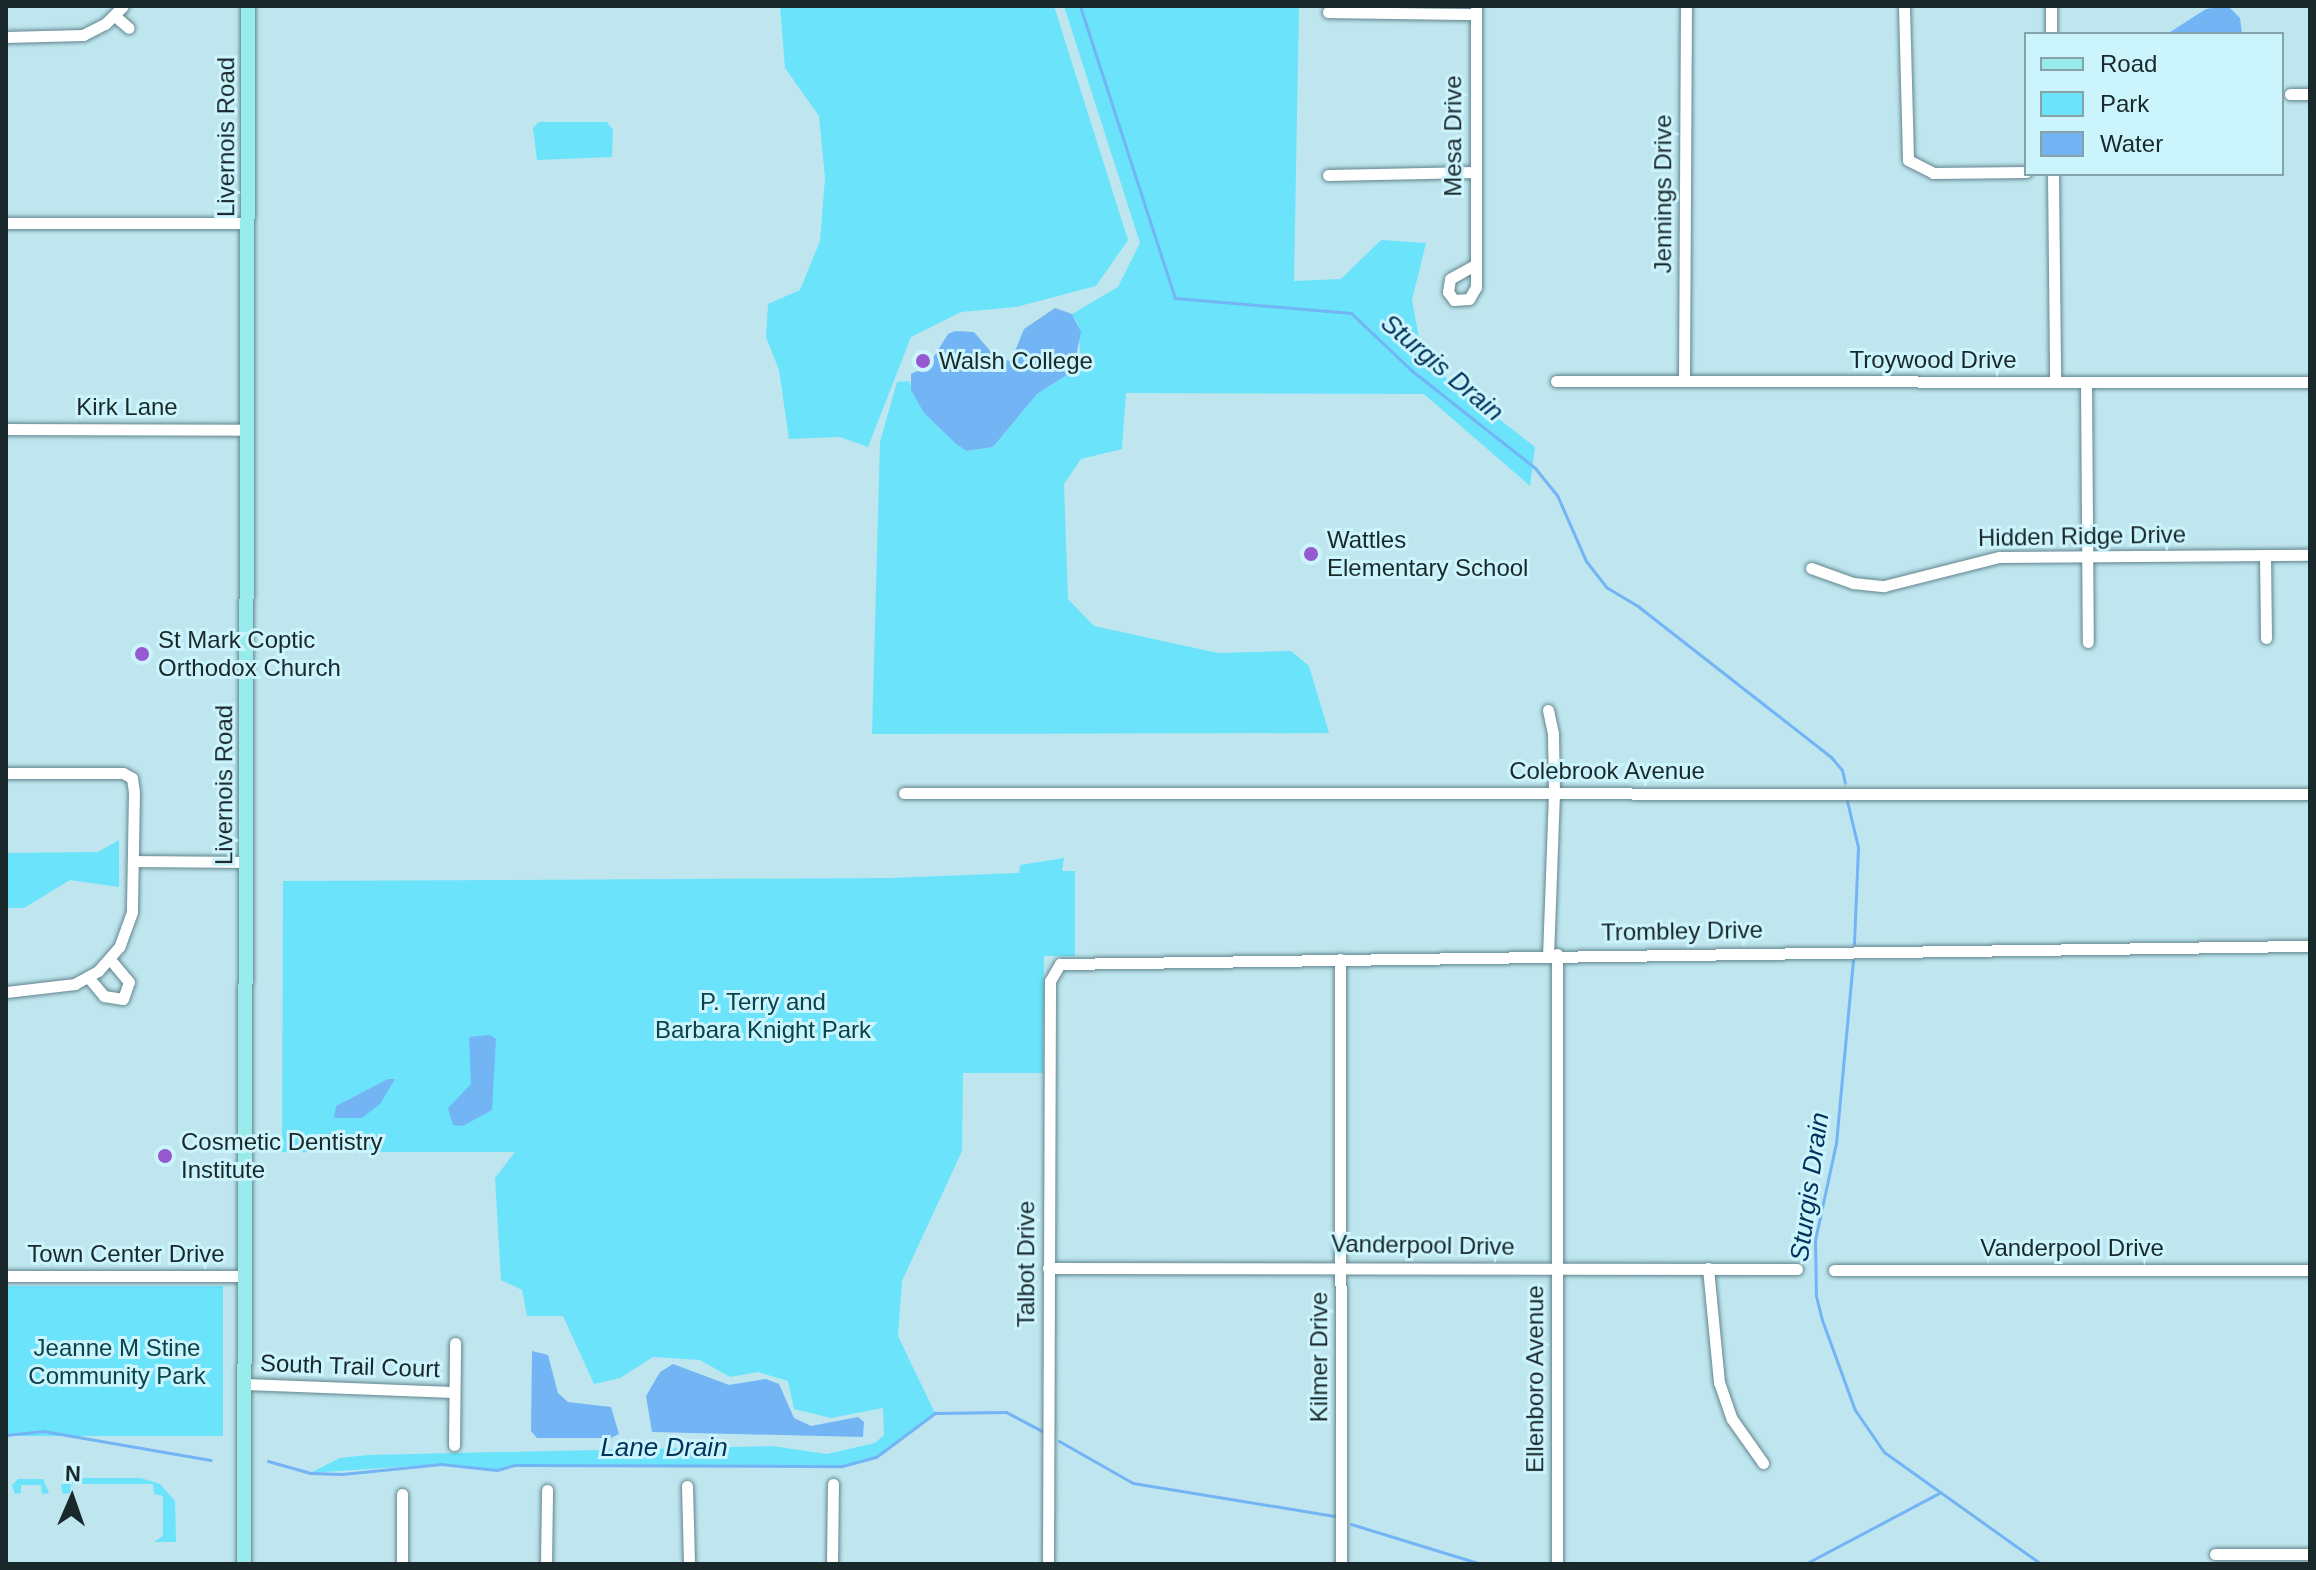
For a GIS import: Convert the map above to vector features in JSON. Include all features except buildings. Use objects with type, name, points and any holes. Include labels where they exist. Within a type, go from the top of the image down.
[{"type":"main road","name":"Livernois Road","points":[[244,1564],[248,6]]},
{"type":"street","name":"Jennings Drive","points":[[1684,381],[1686,6]]},
{"type":"street","points":[[1904,6],[1908,160],[1933,173],[2024,172]]},
{"type":"street","points":[[2051,6],[2051,32]]},
{"type":"street","points":[[1328,12],[1476,10]]},
{"type":"street","name":"Mesa Drive","points":[[1473,266],[1476,10]]},
{"type":"street","points":[[6,37],[83,35],[119,11],[129,28]]},
{"type":"street","points":[[2290,94],[2310,94]]},
{"type":"street","points":[[1328,175],[1474,172]]},
{"type":"street","points":[[2053,176],[2055,382]]},
{"type":"street","points":[[6,223],[248,223]]},
{"type":"street","name":"Troywood Drive","points":[[1556,381],[2310,382]]},
{"type":"street","points":[[2086,382],[2088,642]]},
{"type":"street","name":"Kirk Lane","points":[[6,429],[248,430]]},
{"type":"street","points":[[2265,555],[2266,638]]},
{"type":"street","name":"Hidden Ridge Drive","points":[[1811,568],[1853,583],[1884,586],[1971,560],[2310,555]]},
{"type":"street","name":"Ellenboro Avenue","points":[[1548,710],[1554,793],[1552,954],[1557,1268],[1557,1564]]},
{"type":"street","points":[[6,773],[128,775],[134,792],[132,912],[110,959],[88,977],[48,991],[6,992]]},
{"type":"street","name":"Colebrook Avenue","points":[[904,793],[2310,794]]},
{"type":"street","points":[[134,861],[246,862]]},
{"type":"street","name":"Trombley Drive","points":[[1056,966],[1070,962],[1552,954],[2310,946]]},
{"type":"street","points":[[88,977],[104,996],[123,999],[129,982],[110,959]]},
{"type":"street","name":"Kilmer Drive","points":[[1340,959],[1341,1564]]},
{"type":"street","name":"Talbot Drive","points":[[1048,1564],[1050,981],[1056,966]]},
{"type":"street","name":"Vanderpool Drive","points":[[1048,1268],[1797,1269]]},
{"type":"street","points":[[1708,1268],[1719,1382],[1732,1419],[1763,1463]]},
{"type":"street","name":"Vanderpool Drive","points":[[1834,1270],[2310,1270]]},
{"type":"street","name":"Town Center Drive","points":[[6,1276],[246,1276]]},
{"type":"street","name":"South Trail Court","points":[[454,1445],[455,1343]]},
{"type":"street","name":"South Trail Court","points":[[245,1384],[454,1392]]},
{"type":"street","points":[[832,1564],[833,1484]]},
{"type":"street","points":[[687,1486],[689,1564]]},
{"type":"street","points":[[546,1564],[547,1490]]},
{"type":"street","points":[[402,1494],[402,1564]]},
{"type":"street","points":[[2215,1554],[2310,1554]]},
{"type":"green space","points":[[780,6],[1054,6],[1128,240],[1096,286],[1016,307],[961,312],[911,337],[868,447],[840,437],[789,439],[779,370],[766,337],[768,304],[800,290],[820,241],[825,178],[819,116],[785,68]]},
{"type":"green space","points":[[1064,6],[1299,6],[1294,281],[1341,279],[1381,240],[1426,243],[1412,300],[1423,360],[1535,447],[1530,486],[1424,394],[1126,393],[1122,449],[1081,459],[1064,484],[1068,599],[1094,626],[1218,653],[1291,651],[1309,666],[1329,733],[872,734],[880,442],[897,382],[909,381],[924,413],[956,444],[968,451],[993,447],[1037,394],[1073,371],[1080,351],[1078,324],[1072,314],[1118,287],[1140,243]]},
{"type":"green space","points":[[539,122],[607,122],[613,130],[612,157],[537,160],[533,128]]},
{"type":"green space","points":[[119,840],[119,887],[70,880],[24,908],[6,908],[6,853],[98,852]]},
{"type":"green space","name":"P. Terry and Barbara Knight Park","points":[[1064,858],[1062,871],[1075,871],[1075,956],[1044,956],[1043,1073],[963,1073],[962,1151],[902,1281],[898,1336],[935,1413],[876,1457],[842,1466],[515,1465],[489,1471],[441,1464],[310,1473],[340,1458],[368,1455],[772,1446],[827,1454],[875,1443],[884,1435],[883,1408],[831,1418],[794,1409],[788,1381],[758,1372],[730,1377],[700,1360],[653,1357],[620,1378],[594,1384],[563,1316],[527,1316],[522,1290],[501,1280],[495,1178],[515,1152],[282,1152],[283,881],[890,878],[1019,873],[1020,865]]},
{"type":"green space","name":"Jeanne M Stine Community Park","points":[[6,1286],[223,1286],[223,1436],[6,1436]]},
{"type":"green space","points":[[70,1478],[141,1478],[160,1484],[175,1501],[176,1542],[154,1542],[163,1536],[163,1496],[154,1494],[153,1484],[71,1484],[70,1493],[63,1494],[61,1485]]},
{"type":"green space","points":[[18,1479],[43,1479],[49,1493],[42,1494],[41,1485],[21,1485],[21,1493],[15,1494],[12,1485]]},
{"type":"water","points":[[2228,6],[2240,18],[2242,32],[2170,32],[2206,9]]},
{"type":"water","points":[[1055,308],[1072,314],[1081,332],[1073,371],[1037,394],[993,447],[967,451],[956,444],[924,413],[911,390],[911,374],[928,366],[948,334],[955,331],[974,332],[997,359],[1011,361],[1024,329]]},
{"type":"water","points":[[490,1035],[496,1039],[492,1110],[463,1126],[453,1125],[448,1108],[471,1084],[469,1037]]},
{"type":"water","points":[[388,1079],[395,1079],[380,1104],[362,1118],[334,1118],[336,1106]]},
{"type":"water","points":[[532,1351],[548,1355],[558,1393],[568,1402],[611,1407],[619,1434],[611,1438],[537,1438],[531,1431]]},
{"type":"water","points":[[673,1364],[729,1385],[766,1379],[779,1384],[794,1418],[811,1426],[858,1417],[864,1422],[863,1437],[652,1432],[646,1396],[660,1372]]},
{"type":"waterway","name":"Sturgis Drain","points":[[1080,6],[1175,298],[1351,313],[1411,370],[1535,468],[1557,495],[1586,561],[1606,587],[1639,607],[1831,757],[1842,770],[1845,783]]},
{"type":"waterway","name":"Sturgis Drain","points":[[1847,801],[1858,847],[1854,944]]},
{"type":"waterway","name":"Sturgis Drain","points":[[1853,960],[1836,1143],[1815,1240],[1816,1296],[1822,1320],[1855,1410],[1884,1452],[2041,1564]]},
{"type":"waterway","name":"Lane Drain","points":[[268,1461],[310,1473],[342,1474],[441,1464],[497,1470],[515,1465],[842,1466],[876,1457],[935,1413],[1006,1412],[1042,1431]]},
{"type":"waterway","name":"Lane Drain","points":[[6,1435],[43,1431],[211,1460]]},
{"type":"waterway","name":"Lane Drain","points":[[1059,1441],[1133,1483],[1334,1516]]},
{"type":"waterway","name":"Lane Drain","points":[[1805,1564],[1939,1493]]},
{"type":"waterway","name":"Lane Drain","points":[[1351,1524],[1481,1564]]},
{"type":"place","name":"Walsh College","points":[[923,361]]},
{"type":"place","name":"Wattles Elementary School","points":[[1311,554]]},
{"type":"place","name":"St Mark Coptic Orthodox Church","points":[[142,654]]},
{"type":"place","name":"Cosmetic Dentistry Institute","points":[[165,1156]]}]
